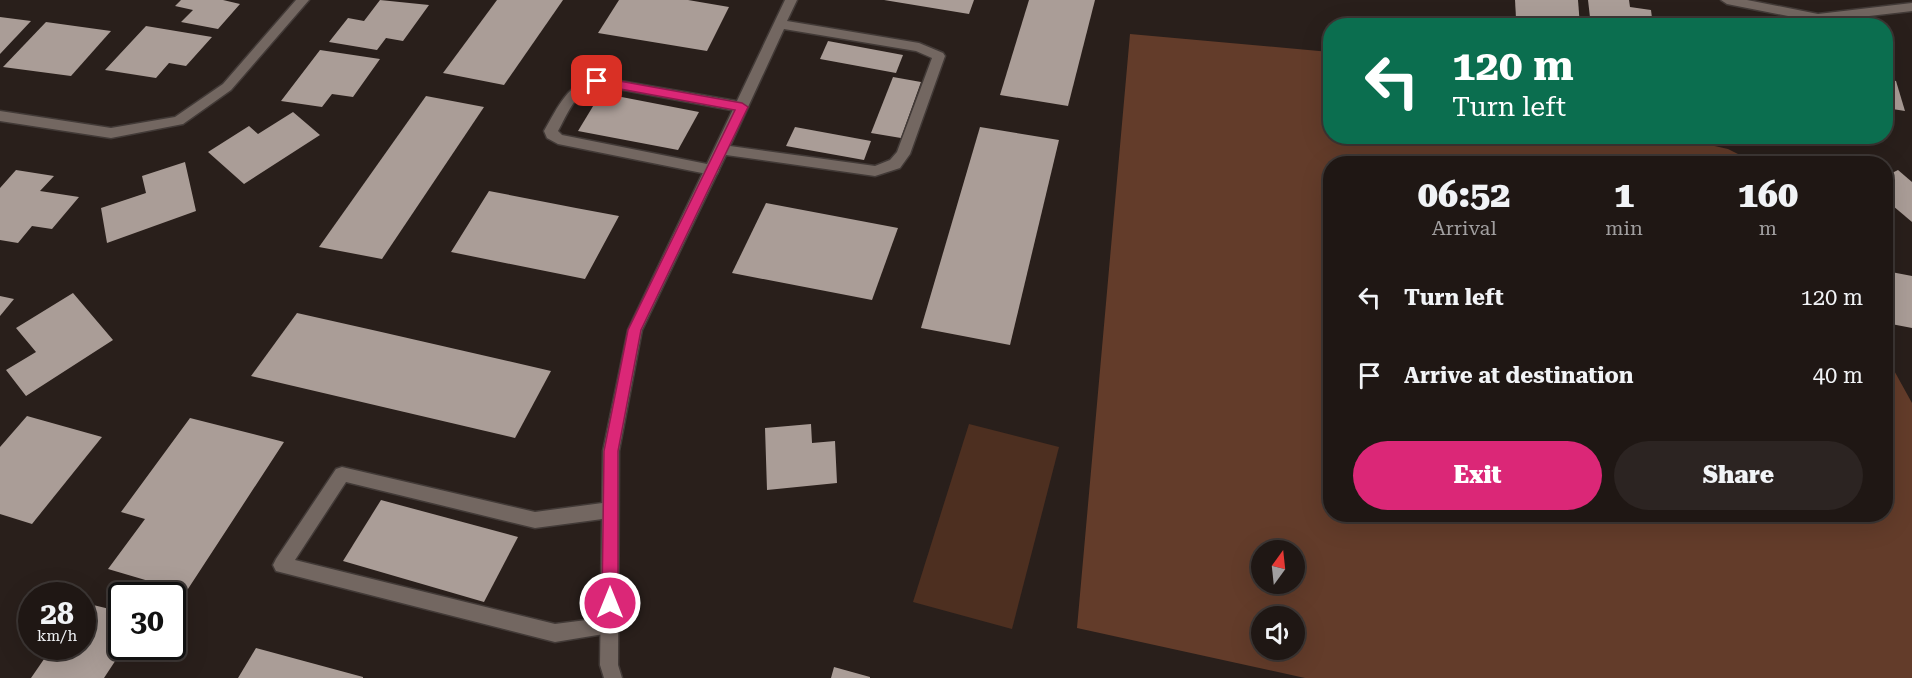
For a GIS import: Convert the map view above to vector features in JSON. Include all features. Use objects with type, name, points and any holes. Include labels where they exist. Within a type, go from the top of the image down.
[{"type":"street","points":[[0,116],[111,133],[178,121],[227,87],[303,0]]},
{"type":"street","points":[[613,678],[609,665],[611,451],[635,330],[791,0]]},
{"type":"street","points":[[1727,0],[1818,18],[1912,7]]},
{"type":"street","points":[[722,150],[875,171],[896,164],[903,154],[939,56],[919,47],[780,24]]},
{"type":"street","points":[[712,170],[558,139],[552,135],[551,131],[578,88],[588,81],[742,107]]},
{"type":"street","points":[[609,626],[555,633],[282,565],[342,474],[535,520],[610,510]]},
{"type":"shaded area","points":[[1130,34],[1323,51],[1323,144],[1706,144],[1728,149],[1742,156],[1323,156],[1323,522],[1893,522],[1893,369],[1912,403],[1912,678],[1305,678],[1077,628]]},
{"type":"shaded area","points":[[969,424],[1059,447],[1012,629],[913,602]]},
{"type":"building","points":[[181,0],[223,0],[240,4],[218,29],[181,22],[193,10],[175,6]]},
{"type":"building","points":[[380,0],[429,5],[403,41],[386,38],[377,50],[329,42],[348,18],[364,21]]},
{"type":"building","points":[[497,0],[563,0],[504,85],[443,73]]},
{"type":"building","points":[[619,0],[688,0],[729,7],[707,51],[598,33]]},
{"type":"building","points":[[884,0],[974,0],[969,14]]},
{"type":"building","points":[[1029,0],[1095,0],[1068,106],[1000,95]]},
{"type":"building","points":[[1515,0],[1578,0],[1579,18],[1516,18]]},
{"type":"building","points":[[1588,0],[1629,0],[1630,7],[1651,10],[1652,18],[1590,18]]},
{"type":"building","points":[[0,17],[31,21],[0,54]]},
{"type":"building","points":[[46,22],[111,31],[71,76],[3,67]]},
{"type":"building","points":[[146,26],[212,37],[186,66],[169,63],[156,78],[105,70]]},
{"type":"building","points":[[828,41],[903,55],[896,73],[820,59]]},
{"type":"building","points":[[320,50],[380,59],[353,97],[332,94],[322,107],[281,101]]},
{"type":"building","points":[[893,77],[921,82],[901,138],[871,133]]},
{"type":"building","points":[[1893,80],[1896,81],[1905,111],[1893,109]]},
{"type":"building","points":[[601,93],[699,112],[678,150],[578,131]]},
{"type":"building","points":[[426,96],[484,107],[382,259],[319,247]]},
{"type":"building","points":[[293,112],[320,135],[244,184],[208,152],[249,126],[258,134]]},
{"type":"building","points":[[795,127],[871,141],[864,160],[786,146]]},
{"type":"building","points":[[980,127],[1059,140],[1010,345],[921,328]]},
{"type":"building","points":[[185,162],[196,211],[107,243],[101,208],[146,193],[142,176]]},
{"type":"building","points":[[16,170],[54,176],[40,191],[79,197],[52,229],[32,226],[18,243],[0,240],[0,188]]},
{"type":"building","points":[[1898,170],[1912,182],[1912,222],[1893,206],[1893,172]]},
{"type":"building","points":[[489,191],[619,216],[585,279],[451,252]]},
{"type":"building","points":[[766,203],[898,228],[872,300],[732,273]]},
{"type":"building","points":[[1893,272],[1912,276],[1912,328],[1893,324]]},
{"type":"building","points":[[73,293],[113,340],[26,396],[6,370],[36,352],[16,328]]},
{"type":"building","points":[[0,296],[14,299],[0,316]]},
{"type":"building","points":[[297,313],[551,371],[515,438],[251,376]]},
{"type":"building","points":[[27,416],[102,437],[32,524],[0,514],[0,447]]},
{"type":"building","points":[[190,418],[284,442],[186,592],[186,582],[152,582],[108,569],[145,519],[121,512]]},
{"type":"building","points":[[811,424],[812,443],[835,441],[837,483],[767,490],[765,428]]},
{"type":"building","points":[[381,500],[518,537],[484,602],[343,561]]},
{"type":"building","points":[[96,606],[108,609],[108,660],[116,660],[104,678],[31,678],[43,660],[96,660]]},
{"type":"building","points":[[256,648],[363,677],[363,678],[238,678]]},
{"type":"building","points":[[834,667],[870,677],[870,678],[831,678]]},
{"type":"route","points":[[597,81],[742,107],[635,330],[611,451],[610,603]]}]
